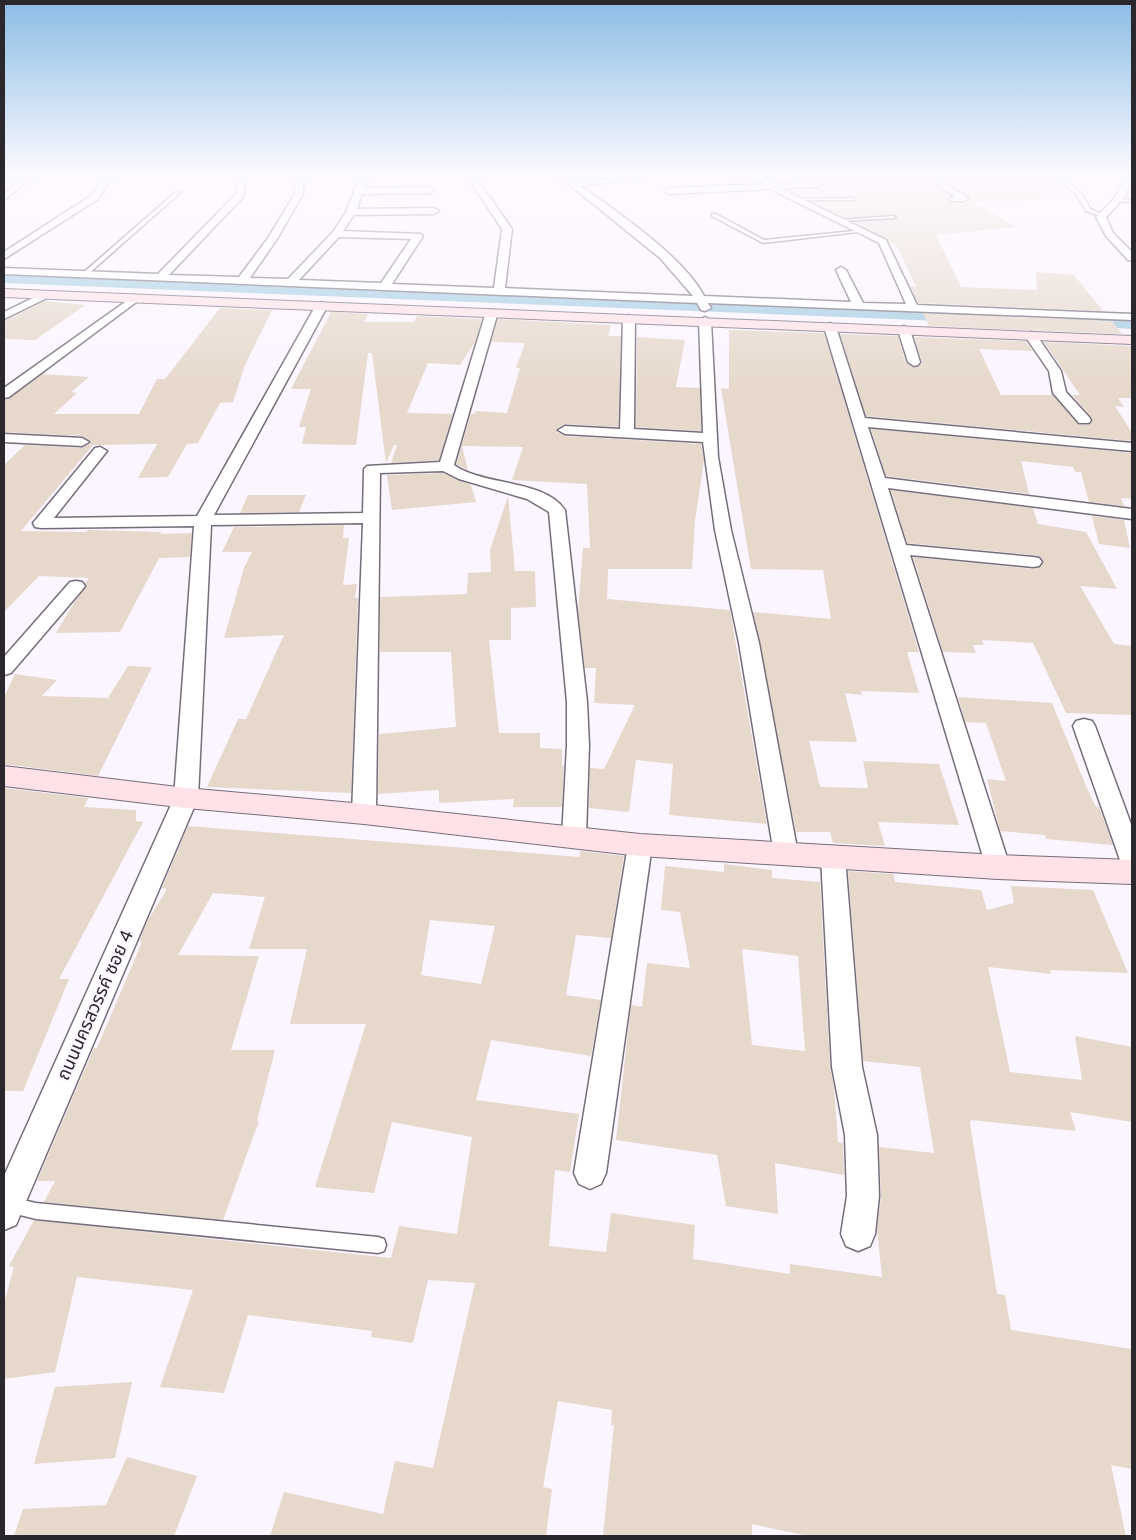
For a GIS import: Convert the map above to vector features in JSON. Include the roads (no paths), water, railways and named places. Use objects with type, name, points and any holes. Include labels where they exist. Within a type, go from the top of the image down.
[{"type":"street","points":[[4,256],[17,248]]},
{"type":"street","points":[[161,277],[189,248]]},
{"type":"street","points":[[242,281],[266,248]]},
{"type":"street","points":[[291,282],[323,248]]},
{"type":"street","points":[[385,286],[410,248]]},
{"type":"street","points":[[500,292],[505,248]]},
{"type":"street","points":[[653,248],[673,264],[702,299],[707,321],[710,438],[722,530],[749,643],[786,854]]},
{"type":"street","points":[[886,248],[913,308]]},
{"type":"street","points":[[1122,248],[1132,258]]},
{"type":"street","points":[[841,270],[859,306]]},
{"type":"street","points":[[4,272],[1132,317]]},
{"type":"street","points":[[4,293],[1132,340]]},
{"type":"street","points":[[4,316],[45,295]]},
{"type":"street","points":[[4,394],[135,298]]},
{"type":"street","points":[[186,798],[203,520],[322,306]]},
{"type":"street","points":[[492,312],[446,466],[449,471],[487,481],[536,498],[557,510],[577,702],[578,745],[574,837]]},
{"type":"street","points":[[628,432],[629,318]]},
{"type":"street","points":[[830,327],[998,867]]},
{"type":"street","points":[[904,330],[914,362]]},
{"type":"street","points":[[1031,336],[1055,370],[1060,393],[1084,420]]},
{"type":"street","points":[[860,422],[1132,447]]},
{"type":"street","points":[[565,430],[710,438]]},
{"type":"street","points":[[4,438],[82,442]]},
{"type":"street","points":[[100,451],[40,523],[371,518]]},
{"type":"street","points":[[364,814],[372,469],[446,466]]},
{"type":"street","points":[[878,482],[1132,514]]},
{"type":"street","points":[[899,549],[1032,562]]},
{"type":"street","points":[[4,669],[76,586]]},
{"type":"street","points":[[1084,726],[1132,860]]},
{"type":"street","points":[[4,776],[186,798],[364,814],[640,845],[998,867],[1132,872]]},
{"type":"street","name":"ถนนนครสวรรค์ ซอย 4","points":[[5,1209],[186,798]]},
{"type":"street","points":[[590,1173],[640,845]]},
{"type":"street","points":[[833,857],[847,1067],[861,1135],[863,1196],[858,1234]]},
{"type":"lane","points":[[85,274],[115,248]]},
{"type":"lane","points":[[5,1209],[378,1245]]},
{"type":"waterway","points":[[4,279],[965,317]]},
{"type":"waterway","points":[[1073,322],[1132,324]]}]
